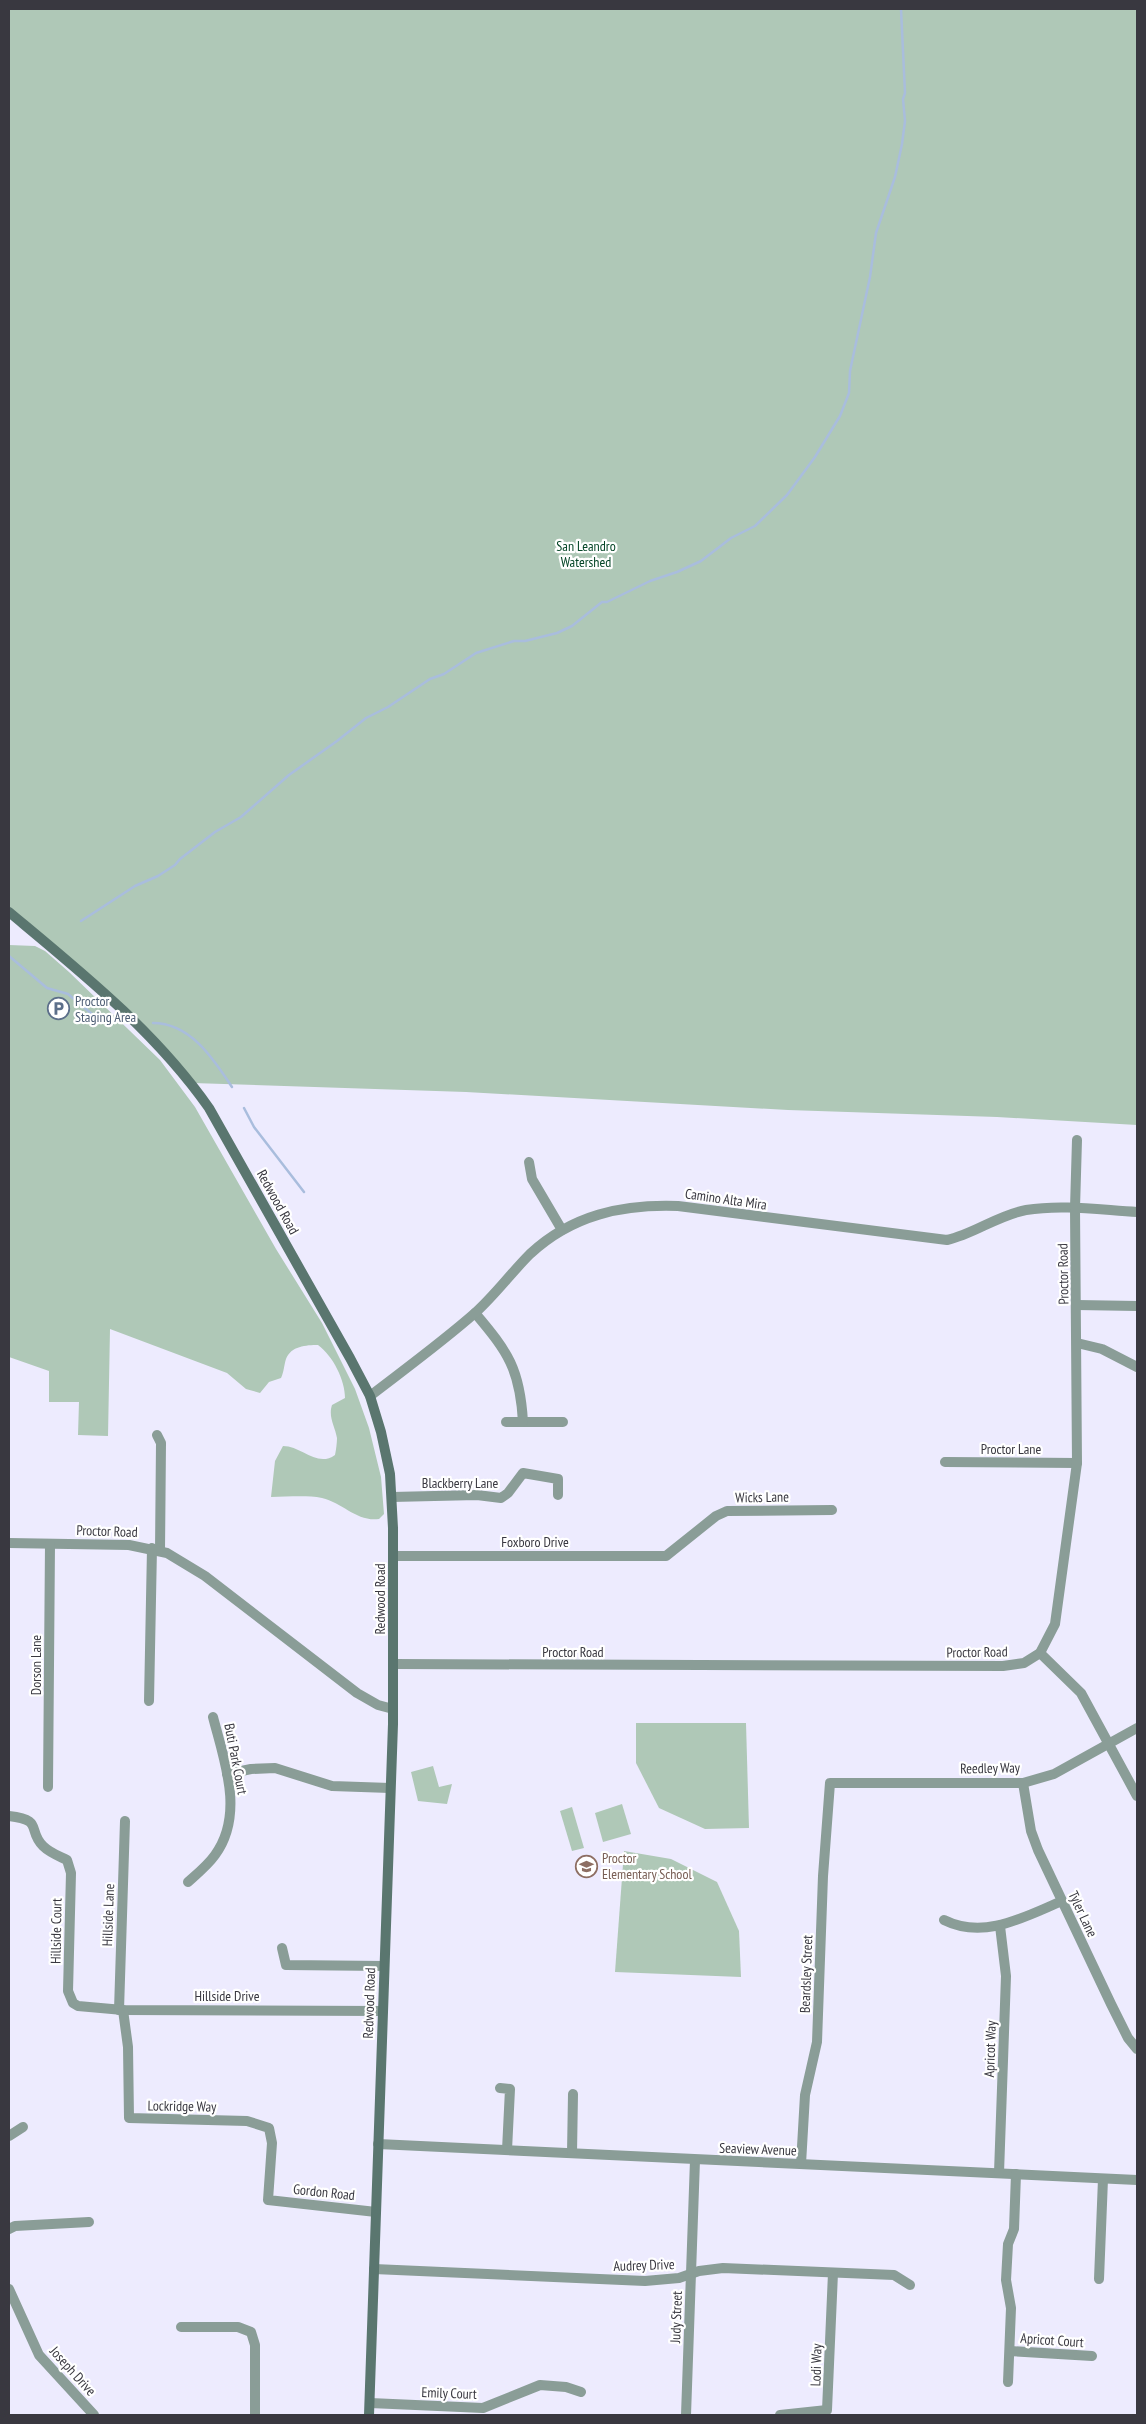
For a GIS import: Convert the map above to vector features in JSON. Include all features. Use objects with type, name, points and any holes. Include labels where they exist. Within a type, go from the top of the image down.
[{"type":"main road","name":"Redwood Road","points":[[9,912],[142,1028],[192,1083],[209,1108],[370,1396],[386,1451],[392,1496],[394,1664],[369,2415]]},
{"type":"street","name":"Proctor Road","points":[[394,1664],[1003,1666],[1024,1663],[1040,1653],[1055,1624],[1077,1463],[1075,1208],[1077,1140]]},
{"type":"street","points":[[529,1162],[532,1179],[562,1230]]},
{"type":"street","name":"Camino Alta Mira","points":[[370,1396],[475,1313],[530,1255],[562,1230],[586,1218],[604,1212],[652,1205],[678,1206],[930,1240],[947,1240],[965,1236],[1024,1211],[1075,1208],[1137,1212]]},
{"type":"street","points":[[1077,1305],[1137,1306]]},
{"type":"street","points":[[475,1313],[497,1340],[514,1368],[522,1397],[523,1422]]},
{"type":"street","points":[[1077,1343],[1102,1349],[1137,1367]]},
{"type":"street","points":[[506,1422],[562,1422]]},
{"type":"street","points":[[149,1701],[161,1443],[157,1435]]},
{"type":"street","name":"Proctor Lane","points":[[945,1462],[1077,1463]]},
{"type":"street","name":"Blackberry Lane","points":[[392,1496],[477,1495],[501,1498],[508,1494],[521,1475],[527,1472],[558,1479],[558,1496]]},
{"type":"street","name":"Wicks Lane","points":[[674,1548],[716,1516],[726,1511],[832,1510]]},
{"type":"street","name":"Proctor Road","points":[[9,1543],[129,1544],[156,1549],[178,1559],[198,1572],[357,1693],[376,1704],[393,1709]]},
{"type":"street","name":"Dorson Lane","points":[[48,1787],[50,1544]]},
{"type":"street","name":"Foxboro Drive","points":[[394,1556],[666,1556],[674,1548]]},
{"type":"street","points":[[1040,1653],[1077,1688],[1137,1796]]},
{"type":"street","name":"Buti Park Court","points":[[188,1882],[215,1855],[224,1838],[231,1807],[228,1774],[213,1717]]},
{"type":"street","name":"Reedley Way","points":[[830,1783],[1023,1783],[1054,1774],[1137,1728]]},
{"type":"street","points":[[228,1774],[251,1768],[276,1768],[332,1786],[390,1788]]},
{"type":"street","name":"Beardsley Street","points":[[801,2164],[805,2095],[817,2042],[823,1876],[830,1783]]},
{"type":"street","name":"Tyler Lane","points":[[1023,1783],[1031,1831],[1111,2004],[1128,2038],[1137,2049]]},
{"type":"street","name":"Hillside Court","points":[[9,1816],[30,1821],[35,1827],[42,1845],[67,1860],[71,1873],[68,1991],[73,2003]]},
{"type":"street","name":"Hillside Lane","points":[[121,2010],[125,1821]]},
{"type":"street","points":[[944,1920],[955,1926],[972,1928],[1000,1926],[1014,1922],[1062,1901]]},
{"type":"street","name":"Apricot Way","points":[[999,2173],[1006,1976],[1000,1926]]},
{"type":"street","points":[[282,1948],[286,1965],[384,1966]]},
{"type":"street","name":"Hillside Drive","points":[[73,2003],[85,2008],[121,2010],[383,2010]]},
{"type":"street","name":"Lockridge Way","points":[[121,2010],[128,2047],[129,2118],[247,2121],[269,2128],[272,2143],[268,2200]]},
{"type":"street","points":[[500,2088],[510,2089],[507,2150]]},
{"type":"street","points":[[572,2153],[573,2094]]},
{"type":"street","points":[[9,2136],[23,2127]]},
{"type":"street","name":"Seaview Avenue","points":[[378,2144],[1137,2180]]},
{"type":"street","name":"Judy Street","points":[[686,2415],[695,2160]]},
{"type":"street","points":[[1008,2382],[1011,2308],[1006,2280],[1008,2244],[1014,2230],[1016,2174]]},
{"type":"street","points":[[1098,2279],[1103,2179]]},
{"type":"street","name":"Gordon Road","points":[[268,2200],[376,2212]]},
{"type":"street","points":[[9,2229],[15,2226],[89,2222]]},
{"type":"street","name":"Audrey Drive","points":[[374,2269],[644,2281],[679,2278],[699,2271],[723,2268],[894,2275],[910,2285]]},
{"type":"street","name":"Lodi Way","points":[[780,2415],[827,2410],[833,2273]]},
{"type":"street","name":"Joseph Drive","points":[[9,2289],[39,2355],[94,2415]]},
{"type":"street","points":[[181,2328],[238,2328],[251,2332],[255,2345],[255,2415]]},
{"type":"street","name":"Apricot Court","points":[[1010,2351],[1092,2356]]},
{"type":"street","name":"Emily Court","points":[[370,2403],[483,2408],[540,2385],[566,2387],[581,2392]]},
{"type":"green space","name":"San Leandro Watershed","points":[[9,9],[1137,9],[1137,1125],[997,1117],[788,1110],[466,1092],[192,1083],[142,1027],[9,912]]},
{"type":"green space","points":[[9,945],[35,946],[45,951],[160,1060],[195,1107],[276,1249],[322,1323],[355,1389],[369,1428],[381,1477],[384,1514],[379,1519],[364,1518],[330,1500],[322,1498],[303,1496],[271,1497],[275,1461],[283,1446],[297,1449],[316,1458],[322,1459],[335,1455],[337,1438],[331,1418],[331,1409],[332,1405],[345,1398],[343,1384],[329,1355],[318,1345],[304,1346],[291,1351],[286,1359],[281,1378],[269,1382],[260,1393],[246,1389],[227,1373],[110,1329],[108,1436],[78,1435],[79,1402],[49,1402],[49,1371],[9,1357]]},
{"type":"green space","points":[[636,1723],[746,1723],[749,1828],[705,1829],[659,1808],[636,1763]]},
{"type":"green space","points":[[433,1766],[439,1787],[452,1784],[447,1804],[418,1801],[411,1772]]},
{"type":"green space","points":[[622,1804],[631,1834],[603,1842],[595,1813]]},
{"type":"green space","points":[[572,1807],[584,1848],[572,1851],[560,1811]]},
{"type":"green space","points":[[624,1851],[671,1859],[717,1882],[739,1931],[741,1977],[615,1972]]},
{"type":"waterway","points":[[81,921],[135,886],[158,876],[175,865],[215,832],[241,817],[289,775],[366,718],[388,707],[430,679],[444,674],[476,653],[514,641],[525,641],[557,633],[572,626],[602,602],[607,602],[650,581],[701,561],[731,538],[755,526],[787,495],[815,457],[840,416],[849,393],[850,371],[870,277],[876,233],[895,177],[902,144],[905,121],[903,99],[905,93],[901,9]]},
{"type":"waterway","points":[[9,956],[47,988],[68,994],[92,1014],[107,1022]]},
{"type":"waterway","points":[[153,1023],[179,1029],[190,1036],[209,1055],[232,1087]]},
{"type":"waterway","points":[[244,1108],[254,1127],[304,1192]]},
{"type":"place","name":"Proctor Staging Area","points":[[59,1009]]},
{"type":"place","name":"Proctor Elementary School","points":[[586,1866]]}]
